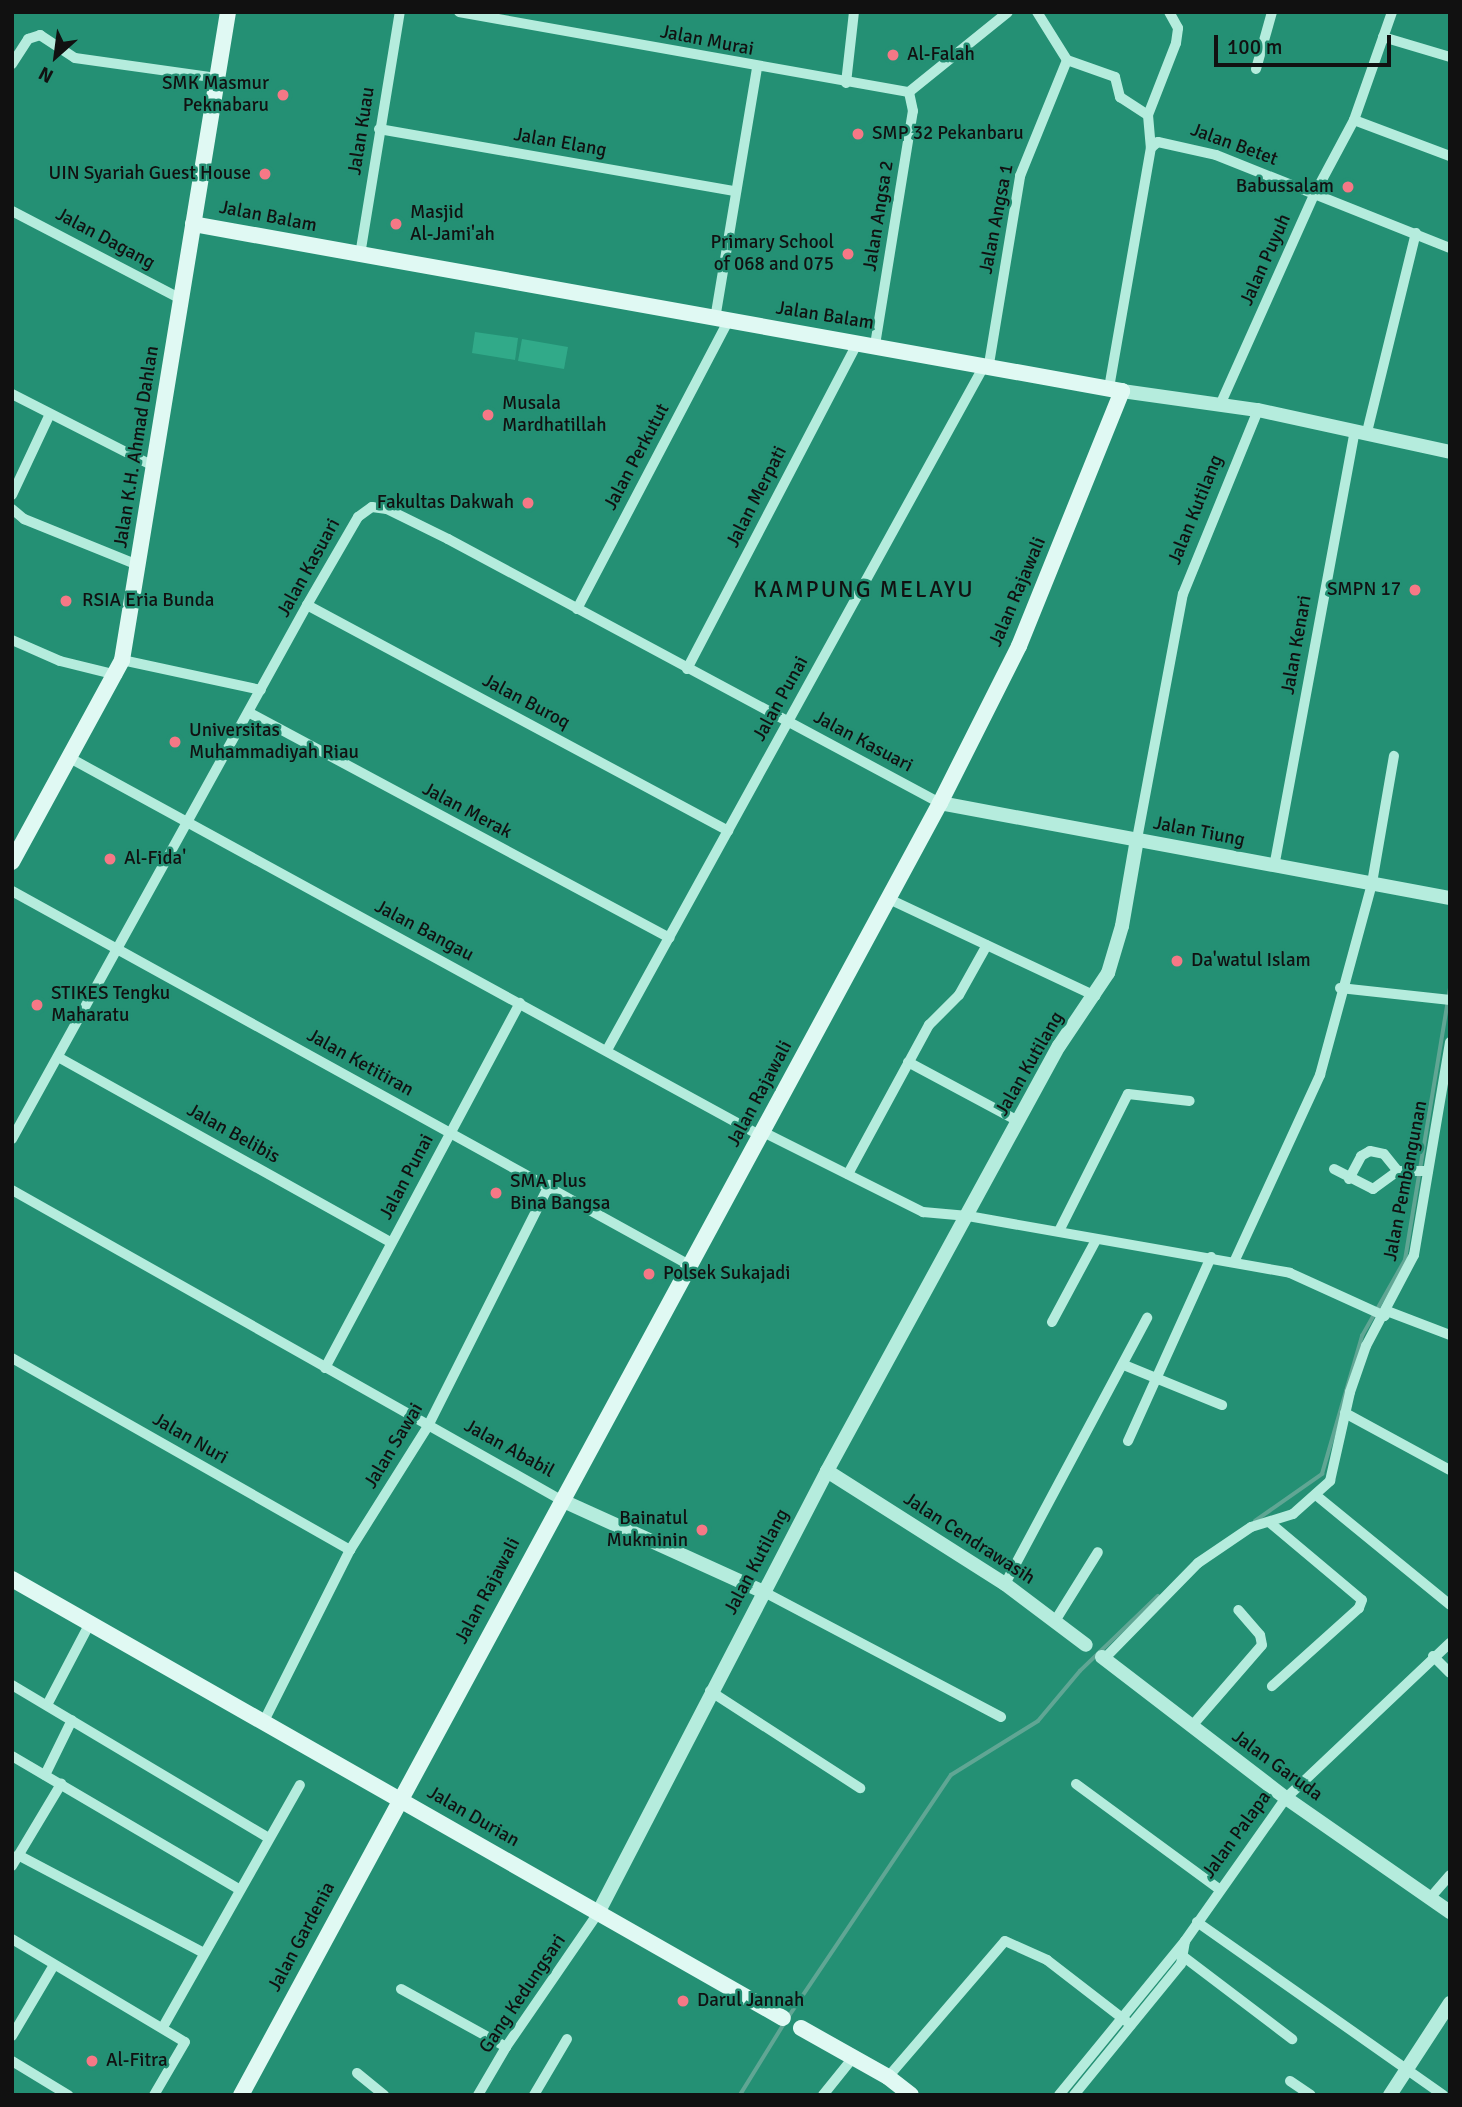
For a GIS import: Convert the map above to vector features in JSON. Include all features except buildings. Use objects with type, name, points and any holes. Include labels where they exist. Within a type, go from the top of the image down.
[{"type":"main road","name":"Jalan K.H. Ahmad Dahlan","points":[[12,862],[18,835],[71,758],[120,668],[228,12]]},
{"type":"main road","name":"Jalan Balam","points":[[193,224],[721,320],[987,364],[1116,390]]},
{"type":"main road","name":"Jalan Rajawali","points":[[399,1799],[691,1266],[940,803],[1019,646],[1116,390]]},
{"type":"main road","name":"Jalan Durian","points":[[12,1579],[783,2018]]},
{"type":"main road","name":"Jalan Gardenia","points":[[241,2095],[399,1799]]},
{"type":"main road","name":"Jalan Durian","points":[[801,2028],[888,2077],[911,2095]]},
{"type":"street","name":"Jalan Kuau","points":[[360,256],[400,12]]},
{"type":"street","name":"Jalan Murai","points":[[459,12],[757,68],[909,92]]},
{"type":"street","points":[[846,83],[854,12]]},
{"type":"street","points":[[909,92],[1009,12]]},
{"type":"street","points":[[1037,12],[1067,60],[1115,77],[1120,97],[1148,116]]},
{"type":"street","points":[[1116,390],[1151,148],[1148,116],[1176,43],[1178,28],[1168,12]]},
{"type":"street","points":[[1256,69],[1272,12]]},
{"type":"street","name":"Jalan Puyuh","points":[[1220,405],[1315,193],[1354,120],[1392,12]]},
{"type":"street","points":[[12,64],[33,36],[75,58],[217,78]]},
{"type":"street","points":[[1383,37],[1450,57]]},
{"type":"street","name":"Jalan Angsa 1","points":[[987,364],[1020,176],[1067,60]]},
{"type":"street","name":"Jalan Perkutut","points":[[577,609],[721,320],[735,191],[757,68]]},
{"type":"street","name":"Jalan Angsa 2","points":[[875,345],[914,111],[909,92]]},
{"type":"street","points":[[1354,120],[1450,156]]},
{"type":"street","name":"Jalan Elang","points":[[379,129],[735,191]]},
{"type":"street","name":"Jalan Betet","points":[[1151,148],[1164,141],[1186,145],[1315,193],[1450,248]]},
{"type":"street","name":"Jalan Dagang","points":[[12,211],[181,299]]},
{"type":"street","name":"Jalan Kenari","points":[[1274,867],[1361,431],[1416,233]]},
{"type":"street","name":"Jalan Merpati","points":[[687,669],[858,342]]},
{"type":"street","name":"Jalan Punai","points":[[607,1050],[987,364]]},
{"type":"street","name":"Jalan Balam","points":[[1116,390],[1258,410],[1450,452]]},
{"type":"street","points":[[12,394],[155,467]]},
{"type":"street","name":"Jalan Kutilang","points":[[598,1913],[710,1691],[827,1471],[1059,1046],[1108,973],[1122,926],[1183,594],[1258,410]]},
{"type":"street","points":[[12,495],[50,414]]},
{"type":"street","name":"Jalan Kasuari","points":[[12,1139],[186,822],[250,713],[307,605],[358,517],[372,507],[387,509],[448,539],[940,803]]},
{"type":"street","points":[[12,509],[24,519],[138,565]]},
{"type":"street","name":"Jalan Buroq","points":[[307,605],[728,831]]},
{"type":"street","points":[[12,640],[60,661],[261,690]]},
{"type":"street","name":"Jalan Merak","points":[[250,713],[669,938]]},
{"type":"street","points":[[1234,1261],[1320,1075],[1340,988],[1372,883],[1394,756]]},
{"type":"street","name":"Jalan Bangau","points":[[71,758],[762,1134],[848,1174],[913,1209],[1059,1231],[1096,1240],[1211,1257],[1290,1273],[1360,1306],[1450,1335]]},
{"type":"street","name":"Jalan Tiung","points":[[940,803],[1449,898]]},
{"type":"street","name":"Jalan Ketitiran","points":[[12,891],[549,1185],[691,1266]]},
{"type":"street","points":[[889,899],[1095,996]]},
{"type":"street","points":[[848,1174],[933,1019],[963,990],[987,945]]},
{"type":"street","points":[[1340,988],[1450,1000]]},
{"type":"street","name":"Jalan Punai","points":[[325,1368],[520,1003]]},
{"type":"street","name":"Jalan Pembangunan","points":[[1103,1658],[1198,1563],[1242,1532],[1293,1514],[1317,1496],[1333,1474],[1345,1413],[1366,1346],[1414,1255],[1425,1171],[1450,1042]]},
{"type":"street","name":"Jalan Belibis","points":[[58,1057],[391,1242]]},
{"type":"street","points":[[908,1062],[1018,1121]]},
{"type":"street","points":[[1059,1231],[1128,1094],[1190,1101]]},
{"type":"street","points":[[1349,1179],[1361,1156],[1370,1151],[1384,1154],[1403,1171]]},
{"type":"street","points":[[1334,1169],[1373,1189],[1403,1171],[1425,1171]]},
{"type":"street","name":"Jalan Sawai","points":[[264,1721],[350,1550],[428,1426],[549,1185]]},
{"type":"street","name":"Jalan Ababil","points":[[12,1190],[561,1500],[764,1592],[1000,1717]]},
{"type":"street","points":[[1052,1322],[1096,1240]]},
{"type":"street","points":[[1128,1441],[1211,1257]]},
{"type":"street","points":[[1005,1584],[1147,1318]]},
{"type":"street","name":"Jalan Nuri","points":[[12,1358],[350,1550]]},
{"type":"street","points":[[1124,1365],[1222,1405]]},
{"type":"street","points":[[1345,1413],[1450,1470]]},
{"type":"street","name":"Jalan Cendrawasih","points":[[827,1471],[1005,1584],[1086,1645]]},
{"type":"street","points":[[1317,1496],[1450,1605]]},
{"type":"street","points":[[1269,1522],[1362,1600],[1359,1608],[1272,1686]]},
{"type":"street","points":[[1055,1621],[1098,1552]]},
{"type":"street","points":[[1191,1727],[1262,1645],[1260,1635],[1238,1610]]},
{"type":"street","points":[[47,1705],[90,1623]]},
{"type":"street","name":"Jalan Palapa","points":[[1074,2095],[1126,2021],[1180,1953],[1219,1889],[1286,1798],[1433,1656],[1450,1643]]},
{"type":"street","name":"Jalan Garuda","points":[[1086,1645],[1286,1798],[1450,1912]]},
{"type":"street","points":[[1433,1656],[1450,1673]]},
{"type":"street","points":[[12,1685],[269,1838]]},
{"type":"street","points":[[710,1691],[860,1788]]},
{"type":"street","points":[[45,1775],[72,1720]]},
{"type":"street","points":[[12,1756],[239,1889]]},
{"type":"street","points":[[12,1866],[61,1784]]},
{"type":"street","points":[[1076,1784],[1219,1889]]},
{"type":"street","points":[[163,2026],[202,1952],[300,1785]]},
{"type":"street","points":[[18,1855],[202,1952]]},
{"type":"street","points":[[1430,1898],[1450,1875]]},
{"type":"street","name":"Gang Kedungsari","points":[[478,2095],[506,2046],[598,1913]]},
{"type":"street","points":[[1197,1922],[1408,2067],[1443,2095]]},
{"type":"street","points":[[12,1939],[163,2026],[185,2042],[154,2095]]},
{"type":"street","points":[[888,2077],[1005,1941],[1046,1961],[1126,2021]]},
{"type":"street","points":[[1180,1953],[1292,2039]]},
{"type":"street","points":[[12,2036],[54,1965]]},
{"type":"street","points":[[401,1989],[506,2046]]},
{"type":"street","points":[[1390,2095],[1450,2003]]},
{"type":"street","name":"Jalan Durian","points":[[783,2018],[801,2028]]},
{"type":"street","name":"Jalan Palapa","points":[[1059,2095],[1126,2021]]},
{"type":"street","points":[[534,2095],[567,2039]]},
{"type":"street","points":[[823,2095],[852,2059]]},
{"type":"street","points":[[12,2061],[68,2095]]},
{"type":"street","points":[[358,2073],[384,2095]]},
{"type":"street","points":[[1290,2081],[1311,2095]]},
{"type":"green space","points":[[475,332],[518,338],[515,360],[472,353]]},
{"type":"green space","points":[[522,339],[568,347],[564,369],[518,361]]},
{"type":"waterway","points":[[1255,1521],[1322,1474],[1362,1336],[1405,1260],[1450,987]]},
{"type":"waterway","points":[[789,2016],[951,1775],[1038,1721],[1080,1671],[1158,1596]]},
{"type":"waterway","points":[[740,2095],[785,2022]]},
{"type":"place","name":"Al-Falah","points":[[893,55]]},
{"type":"place","name":"SMK Masmur Peknabaru","points":[[283,95]]},
{"type":"place","name":"SMP 32 Pekanbaru","points":[[858,134]]},
{"type":"place","name":"UIN Syariah Guest House","points":[[265,174]]},
{"type":"place","name":"Babussalam","points":[[1348,187]]},
{"type":"place","name":"Masjid Al-Jami'ah","points":[[396,224]]},
{"type":"place","name":"Primary School of 068 and 075","points":[[848,254]]},
{"type":"place","name":"Musala Mardhatillah","points":[[488,415]]},
{"type":"place","name":"Fakultas Dakwah","points":[[528,503]]},
{"type":"place","name":"SMPN 17","points":[[1415,590]]},
{"type":"place","name":"RSIA Eria Bunda","points":[[66,601]]},
{"type":"place","name":"Universitas Muhammadiyah Riau","points":[[175,742]]},
{"type":"place","name":"Al-Fida'","points":[[110,859]]},
{"type":"place","name":"Da'watul Islam","points":[[1177,961]]},
{"type":"place","name":"STIKES Tengku Maharatu","points":[[37,1005]]},
{"type":"place","name":"SMA Plus Bina Bangsa","points":[[496,1193]]},
{"type":"place","name":"Polsek Sukajadi","points":[[649,1274]]},
{"type":"place","name":"Bainatul Mukminin","points":[[702,1530]]},
{"type":"place","name":"Darul Jannah","points":[[683,2001]]},
{"type":"place","name":"Al-Fitra","points":[[92,2061]]},
{"type":"district","name":"KAMPUNG MELAYU","points":[[864,590]]}]
